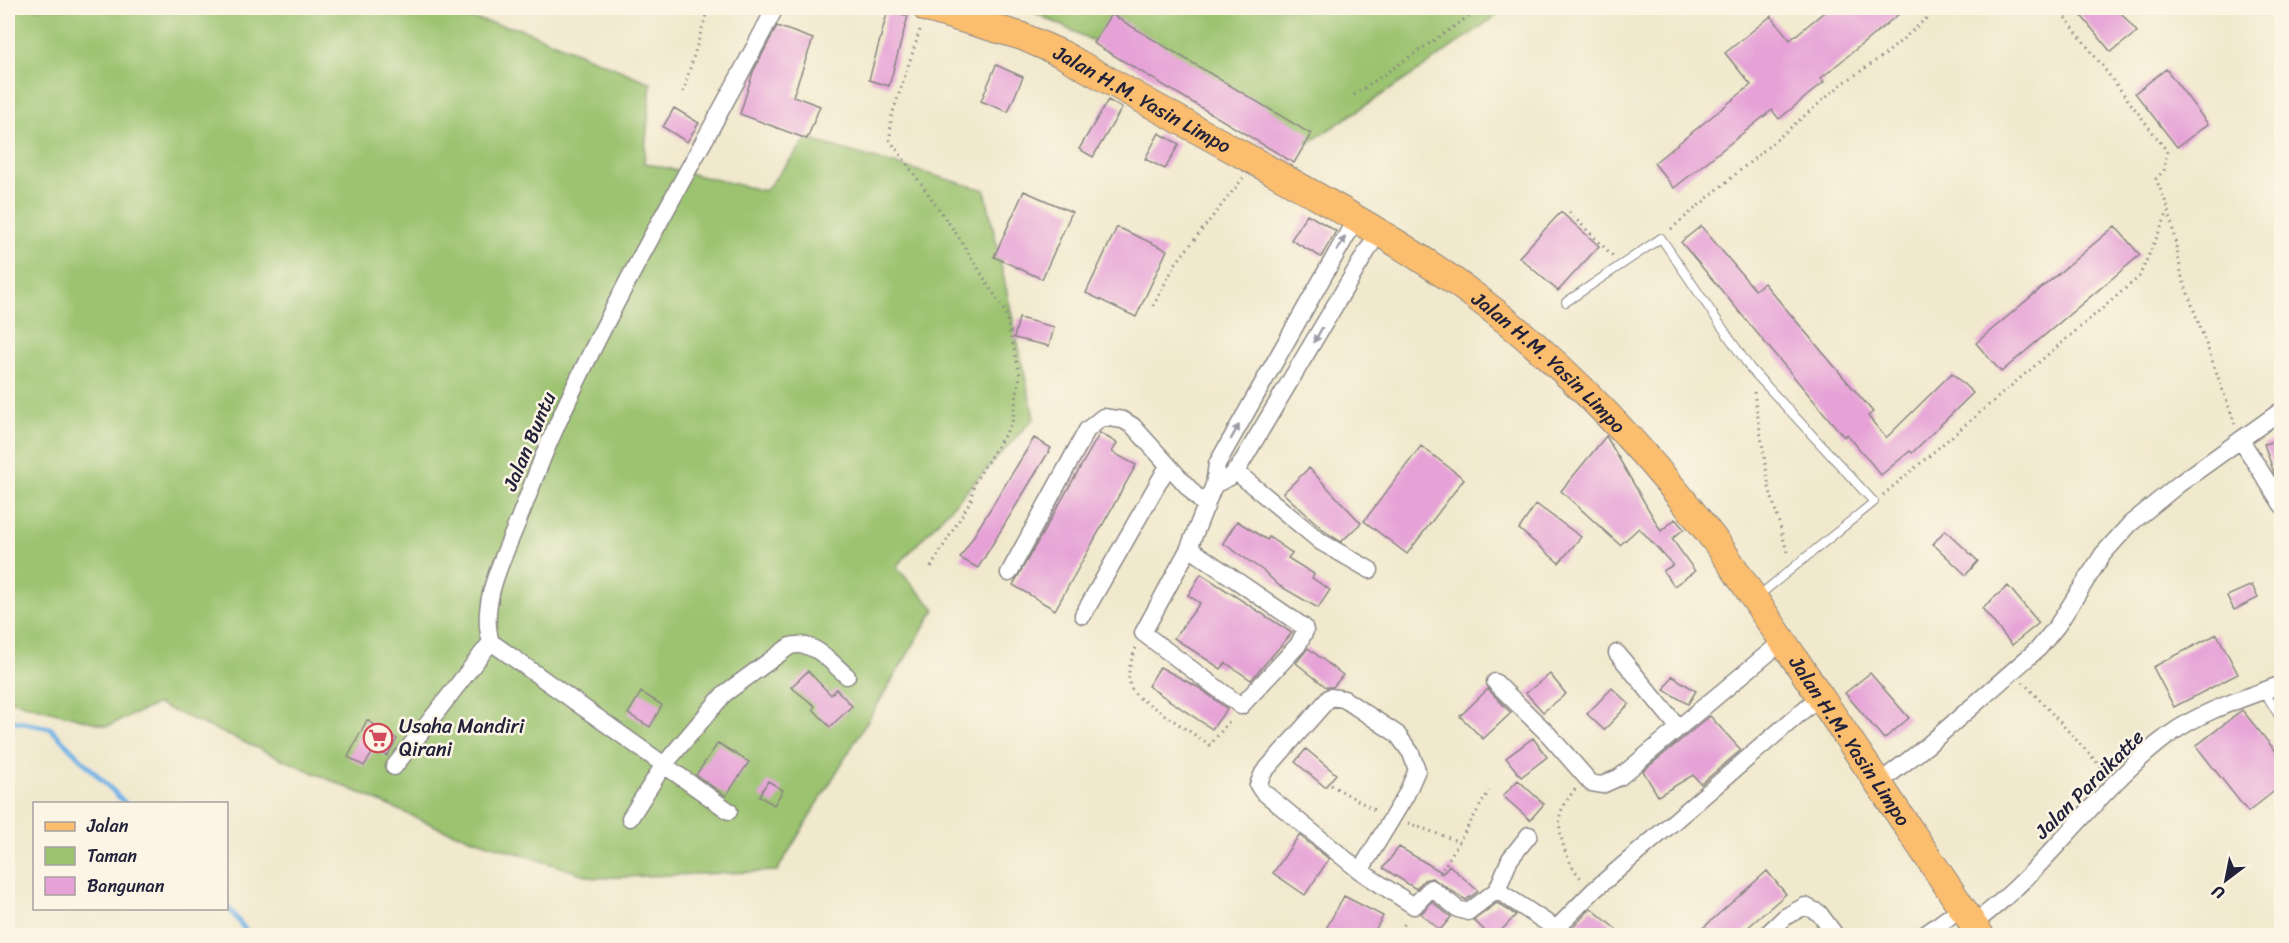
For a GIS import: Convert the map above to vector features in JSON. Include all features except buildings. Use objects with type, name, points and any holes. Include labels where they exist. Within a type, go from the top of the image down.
[{"type":"main road","name":"Jalan H.M. Yasin Limpo","points":[[927,8],[984,23],[1043,45],[1368,224],[1478,298],[1528,340],[1580,387],[1679,493],[1756,597],[1973,926]]},
{"type":"street","name":"Jalan Buntu","points":[[491,642],[487,617],[491,598],[552,436],[604,327],[723,110],[775,8]]},
{"type":"street","points":[[1214,485],[1235,471],[1368,224]]},
{"type":"street","points":[[1189,548],[1304,627],[1305,631],[1298,645],[1241,706],[1143,633],[1189,548],[1214,485],[1217,464],[1368,224]]},
{"type":"street","points":[[1880,782],[2014,672],[2057,626],[2103,554],[2130,524],[2282,410]]},
{"type":"street","points":[[1009,573],[1093,423],[1103,417],[1113,417],[1133,426],[1206,507]]},
{"type":"street","points":[[2241,440],[2282,505]]},
{"type":"street","points":[[1083,615],[1168,466]]},
{"type":"street","points":[[1235,471],[1321,542],[1370,570]]},
{"type":"street","points":[[1495,682],[1548,734],[1583,775],[1594,784],[1611,782],[1784,640]]},
{"type":"street","points":[[394,767],[491,642],[729,811]]},
{"type":"street","points":[[630,818],[663,766],[724,694],[790,646],[812,645],[847,676]]},
{"type":"street","points":[[1617,653],[1679,728]]},
{"type":"street","name":"Jalan Paraikatte","points":[[1923,936],[1973,926],[2028,876],[2144,754],[2189,722],[2282,684]]},
{"type":"street","points":[[1360,871],[1406,795],[1417,770],[1411,753],[1397,734],[1344,699],[1333,696],[1263,773],[1258,785],[1269,797],[1360,871],[1414,906],[1431,888],[1458,909],[1468,912],[1497,890],[1506,865],[1529,835]]},
{"type":"street","points":[[1497,890],[1552,932],[1593,891],[1820,696]]},
{"type":"street","points":[[1765,936],[1796,909],[1805,906],[1819,913],[1836,936]]},
{"type":"lane","points":[[1566,302],[1661,238],[1750,368],[1874,502],[1756,597]]},
{"type":"lane","points":[[2264,691],[2282,721]]},
{"type":"path","points":[[683,92],[708,8]]},
{"type":"path","points":[[927,8],[891,118],[890,140],[958,236],[1005,312],[1020,375],[1012,423],[974,483],[971,500],[931,567]]},
{"type":"path","points":[[1354,94],[1481,8]]},
{"type":"path","points":[[1661,238],[1842,84],[1886,54],[1938,8]]},
{"type":"path","points":[[2058,8],[2167,151],[2164,170],[2156,179],[2169,210],[2182,277],[2241,440]]},
{"type":"path","points":[[1153,306],[1176,263],[1227,201],[1254,162]]},
{"type":"path","points":[[1874,502],[2139,277],[2169,210]]},
{"type":"path","points":[[1569,212],[1621,263]]},
{"type":"path","points":[[1750,368],[1769,488],[1791,569]]},
{"type":"path","points":[[1143,633],[1128,666],[1130,688],[1138,697],[1210,745],[1241,706]]},
{"type":"path","points":[[2014,672],[2115,783]]},
{"type":"path","points":[[1583,775],[1560,813],[1561,836],[1575,873],[1593,891]]},
{"type":"path","points":[[1431,888],[1489,791]]},
{"type":"green space","points":[[8,8],[420,8],[521,29],[651,83],[644,163],[765,191],[807,139],[985,190],[1034,418],[896,567],[935,609],[777,871],[595,878],[442,829],[157,704],[108,726],[8,700]]},
{"type":"green space","points":[[1025,8],[1507,8],[1417,72],[1307,144]]},
{"type":"waterway","points":[[8,720],[50,728],[124,802]]},
{"type":"waterway","points":[[228,908],[250,936]]},
{"type":"place","name":"Usaha Mandiri Qirani","points":[[378,738]]}]
